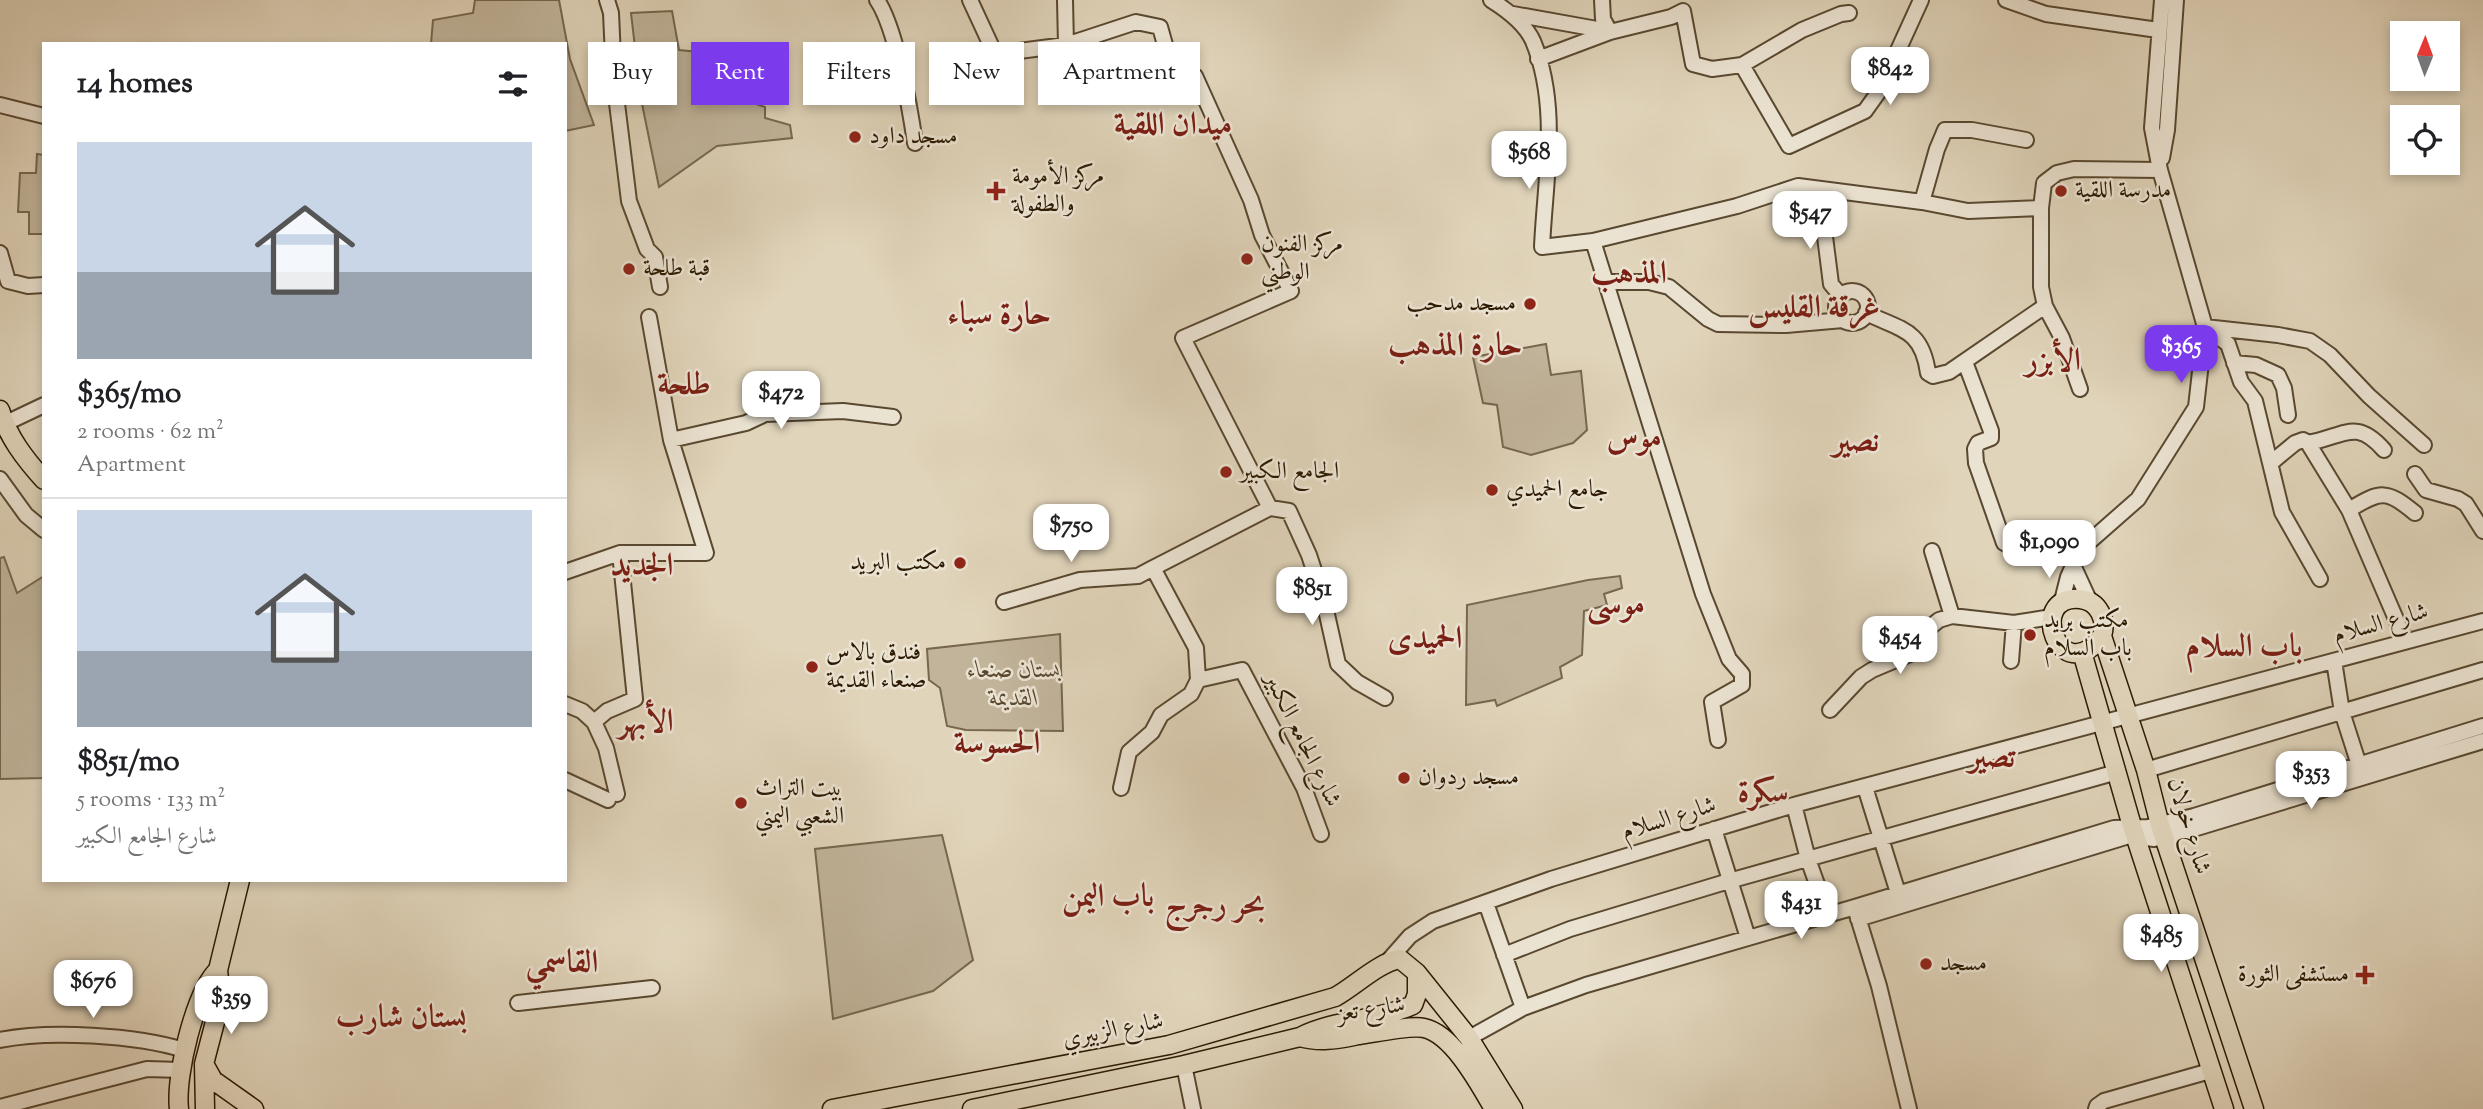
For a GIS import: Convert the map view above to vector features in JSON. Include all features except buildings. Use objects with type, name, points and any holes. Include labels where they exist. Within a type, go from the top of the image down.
[{"type":"main road","points":[[1,419],[24,458],[42,478]]},
{"type":"main road","points":[[2070,600],[2090,602],[2097,607],[2104,621],[2102,636],[2094,647],[2082,652],[2072,652],[2056,642],[2051,626],[2057,611],[2070,600]]},
{"type":"main road","name":"شارع خولان","points":[[2102,636],[2146,770],[2162,831],[2254,1109]]},
{"type":"main road","points":[[2082,652],[2134,832],[2224,1109]]},
{"type":"main road","points":[[2090,677],[2092,669],[2099,664],[2108,664],[2114,670]]},
{"type":"main road","points":[[205,1109],[204,1064],[221,999],[218,970],[240,882]]},
{"type":"main road","points":[[2166,927],[2192,918]]},
{"type":"main road","points":[[1300,1037],[1317,1028],[1398,1012],[1413,1005],[1417,994],[1417,973],[1400,959],[1388,961]]},
{"type":"main road","name":"شارع الزبيري","points":[[832,1109],[1169,1045],[1335,997],[1388,961]]},
{"type":"main road","points":[[181,1108],[184,1050],[205,988],[218,970]]},
{"type":"main road","name":"شارع تعز","points":[[1417,973],[1469,1038],[1513,1109]]},
{"type":"main road","name":"شارع تعز","points":[[1300,1037],[1322,1041],[1381,1031],[1424,1028],[1446,1041],[1460,1055],[1494,1109]]},
{"type":"main road","name":"شارع الزبيري","points":[[972,1109],[1184,1065],[1300,1037]]},
{"type":"main road","points":[[204,1064],[214,1080],[254,1109]]},
{"type":"street","points":[[607,0],[611,13],[614,79],[629,201],[647,249],[655,257],[660,287]]},
{"type":"street","points":[[877,0],[892,37],[910,106],[915,143]]},
{"type":"street","points":[[970,0],[995,54],[1038,49]]},
{"type":"street","points":[[1065,0],[1066,42]]},
{"type":"street","points":[[1491,0],[1513,14],[1533,40],[1545,84],[1550,138],[1542,247],[1593,241],[1737,206],[1798,187],[1922,202],[1968,211],[2041,208]]},
{"type":"street","points":[[1602,0],[1603,19],[1610,32]]},
{"type":"street","points":[[1742,65],[1789,146],[1865,111],[1880,90],[1921,0]]},
{"type":"street","points":[[2006,0],[2046,14],[2158,30]]},
{"type":"street","points":[[1830,710],[1861,677],[1910,654],[1929,628],[1939,620],[1952,616],[2014,623],[2057,611],[2080,550],[2138,499],[2196,407],[2205,327],[2160,170],[2152,128],[2162,0]]},
{"type":"street","points":[[2160,170],[2167,130],[2176,0]]},
{"type":"street","points":[[1538,59],[1610,32],[1671,17],[1684,4]]},
{"type":"street","points":[[1684,4],[1693,64],[1712,69],[1742,65],[1802,30],[1849,13]]},
{"type":"street","points":[[1513,14],[1610,32]]},
{"type":"street","points":[[1075,42],[1136,22],[1160,27],[1164,42]]},
{"type":"street","points":[[1200,87],[1251,200],[1262,235],[1291,290],[1183,338],[1270,508]]},
{"type":"street","points":[[0,105],[42,116]]},
{"type":"street","points":[[1922,202],[1945,130],[1972,130],[2025,140]]},
{"type":"street","points":[[2080,389],[2062,338],[2045,306],[2041,287],[2043,183],[2057,173],[2074,169],[2160,170]]},
{"type":"street","points":[[1819,189],[1831,284],[1841,296]]},
{"type":"street","points":[[1593,241],[1703,594],[1729,659],[1742,674],[1742,685],[1712,702],[1718,740]]},
{"type":"street","points":[[0,253],[8,281],[28,286],[42,285]]},
{"type":"street","points":[[1605,282],[1649,282],[1669,287],[1718,324],[1786,325],[1858,321],[1866,313],[1867,303],[1861,294],[1850,291],[1841,296],[1836,305],[1843,320]]},
{"type":"street","points":[[1866,313],[1898,326],[1916,337],[1926,357],[1928,373],[1933,376],[1950,372],[2045,306]]},
{"type":"street","points":[[567,571],[621,553],[706,553],[671,440],[649,317]]},
{"type":"street","points":[[2205,327],[2228,344],[2241,382],[2255,401],[2272,462],[2282,512],[2320,579]]},
{"type":"street","points":[[2205,327],[2310,341],[2330,355],[2369,396],[2424,444]]},
{"type":"street","points":[[1965,362],[1991,431],[1991,438],[1978,443],[1975,449],[1976,463],[2004,543],[2012,547],[2049,544],[2080,550]]},
{"type":"street","points":[[2234,363],[2256,365],[2278,375],[2284,388],[2288,415]]},
{"type":"street","points":[[1,419],[42,406]]},
{"type":"street","points":[[671,440],[746,423],[765,414],[843,411],[893,417]]},
{"type":"street","points":[[2308,443],[2356,430],[2371,435],[2384,450]]},
{"type":"street","points":[[2272,462],[2295,443],[2303,440],[2308,443],[2349,510],[2406,640]]},
{"type":"street","points":[[2415,474],[2426,490],[2466,504],[2483,531]]},
{"type":"street","points":[[0,479],[26,515],[42,528]]},
{"type":"street","points":[[2349,510],[2379,494],[2394,496],[2416,513]]},
{"type":"street","points":[[1004,602],[1080,580],[1138,576],[1270,508],[1289,511],[1309,555],[1324,601],[1338,664],[1357,682],[1385,698]]},
{"type":"street","points":[[1932,551],[1952,616]]},
{"type":"street","points":[[594,722],[607,711],[635,699],[621,553]]},
{"type":"street","points":[[2073,565],[2090,602]]},
{"type":"street","points":[[1121,788],[1129,751],[1152,732],[1161,715],[1191,694],[1198,680],[1196,649],[1153,568]]},
{"type":"street","name":"شارع السلام","points":[[1388,961],[1410,936],[1433,921],[1551,879],[1794,804],[2483,621]]},
{"type":"street","points":[[2011,661],[2014,623]]},
{"type":"street","points":[[2334,661],[2342,712],[2360,765]]},
{"type":"street","name":"شارع الجامع الكبير","points":[[1198,680],[1242,670],[1304,788],[1321,834]]},
{"type":"street","points":[[2146,770],[2483,670]]},
{"type":"street","points":[[567,705],[594,722],[606,748],[613,797],[567,781]]},
{"type":"street","points":[[2162,831],[2483,726]]},
{"type":"street","points":[[1856,913],[1898,892],[2114,828],[2134,832],[2162,831],[2483,741]]},
{"type":"street","points":[[1504,955],[1570,929],[1729,881],[2117,772]]},
{"type":"street","points":[[1865,787],[1898,892]]},
{"type":"street","points":[[1794,804],[1808,859],[1828,915]]},
{"type":"street","points":[[1714,829],[1748,939]]},
{"type":"street","points":[[1469,1038],[1523,1009],[1586,985],[1828,915],[1856,913],[2129,836],[2134,832]]},
{"type":"street","points":[[1486,903],[1523,1009]]},
{"type":"street","points":[[1856,913],[1879,986],[1909,1109]]},
{"type":"street","points":[[518,1003],[652,988]]},
{"type":"street","points":[[0,1040],[25,1035],[118,1038],[160,1042],[184,1050]]},
{"type":"street","points":[[1184,1065],[1193,1109]]},
{"type":"street","points":[[0,1107],[147,1069],[181,1070]]},
{"type":"street","points":[[2096,1109],[2097,1105],[2104,1101],[2210,1071]]},
{"type":"green space","points":[[475,0],[559,0],[567,42],[431,42],[433,20],[473,13]]},
{"type":"green space","points":[[672,11],[679,50],[691,51],[691,105],[759,105],[765,107],[765,118],[790,125],[792,138],[717,146],[659,187],[642,105],[677,105],[677,42],[634,42],[631,13]]},
{"type":"green space","points":[[567,43],[570,59],[594,125],[567,131]]},
{"type":"green space","points":[[37,154],[42,155],[42,234],[29,234],[29,212],[18,212],[20,173],[36,173]]},
{"type":"green space","points":[[1546,344],[1551,375],[1581,371],[1587,430],[1573,443],[1531,455],[1503,447],[1497,405],[1483,403],[1473,357]]},
{"type":"green space","points":[[4,557],[17,593],[42,577],[42,778],[0,779],[0,558]]},
{"type":"green space","points":[[1620,576],[1622,588],[1604,594],[1607,605],[1584,611],[1582,655],[1560,667],[1562,678],[1497,706],[1495,700],[1466,705],[1467,605]]},
{"type":"green space","name":"بستان صنعاء القديمة","points":[[1060,634],[1063,731],[966,730],[947,726],[940,688],[929,680],[927,649]]},
{"type":"green space","points":[[942,835],[973,960],[933,991],[833,1019],[815,849]]},
{"type":"place","name":"مسجد داود","points":[[855,137]]},
{"type":"place","name":"مركز الأمومة والطفولة","points":[[996,191]]},
{"type":"place","name":"مدرسة اللقية","points":[[2061,191]]},
{"type":"place","name":"مركز الفنون الوطني","points":[[1247,259]]},
{"type":"place","name":"قبة طلحة","points":[[629,269]]},
{"type":"place","name":"مسجد مدحب","points":[[1530,304]]},
{"type":"place","name":"الجامع الكبير","points":[[1226,472]]},
{"type":"place","name":"جامع الحميدي","points":[[1492,490]]},
{"type":"place","name":"مكتب البريد","points":[[960,563]]},
{"type":"place","name":"مكتب بريد باب السلام","points":[[2030,635]]},
{"type":"place","name":"فندق بالاس صنعاء القديمة","points":[[812,667]]},
{"type":"place","name":"مسجد ردوان","points":[[1404,778]]},
{"type":"place","name":"بيت التراث الشعبي اليمني","points":[[741,803]]},
{"type":"place","name":"مسجد","points":[[1926,964]]},
{"type":"place","name":"مستشفى الثورة","points":[[2365,975]]},
{"type":"district","name":"ميدان اللقية","points":[[1173,126]]},
{"type":"district","name":"المذهب","points":[[1629,275]]},
{"type":"district","name":"غرقة القليس","points":[[1814,309]]},
{"type":"district","name":"حارة سباء","points":[[999,316]]},
{"type":"district","name":"حارة المذهب","points":[[1455,347]]},
{"type":"district","name":"الأبزر","points":[[2053,362]]},
{"type":"district","name":"طلحة","points":[[684,386]]},
{"type":"district","name":"موس","points":[[1634,439]]},
{"type":"district","name":"نصير","points":[[1856,443]]},
{"type":"district","name":"الجديد","points":[[642,567]]},
{"type":"district","name":"موسى","points":[[1616,606]]},
{"type":"district","name":"الحميدى","points":[[1425,640]]},
{"type":"district","name":"باب السلام","points":[[2244,648]]},
{"type":"district","name":"الأبهر","points":[[646,723]]},
{"type":"district","name":"الحسوسة","points":[[997,745]]},
{"type":"district","name":"تصير","points":[[1992,759]]},
{"type":"district","name":"سكرة","points":[[1763,794]]},
{"type":"district","name":"باب اليمن","points":[[1108,898]]},
{"type":"district","name":"بحر رجرج","points":[[1215,906]]},
{"type":"district","name":"القاسمي","points":[[562,964]]},
{"type":"district","name":"بستان شارب","points":[[401,1019]]}]
